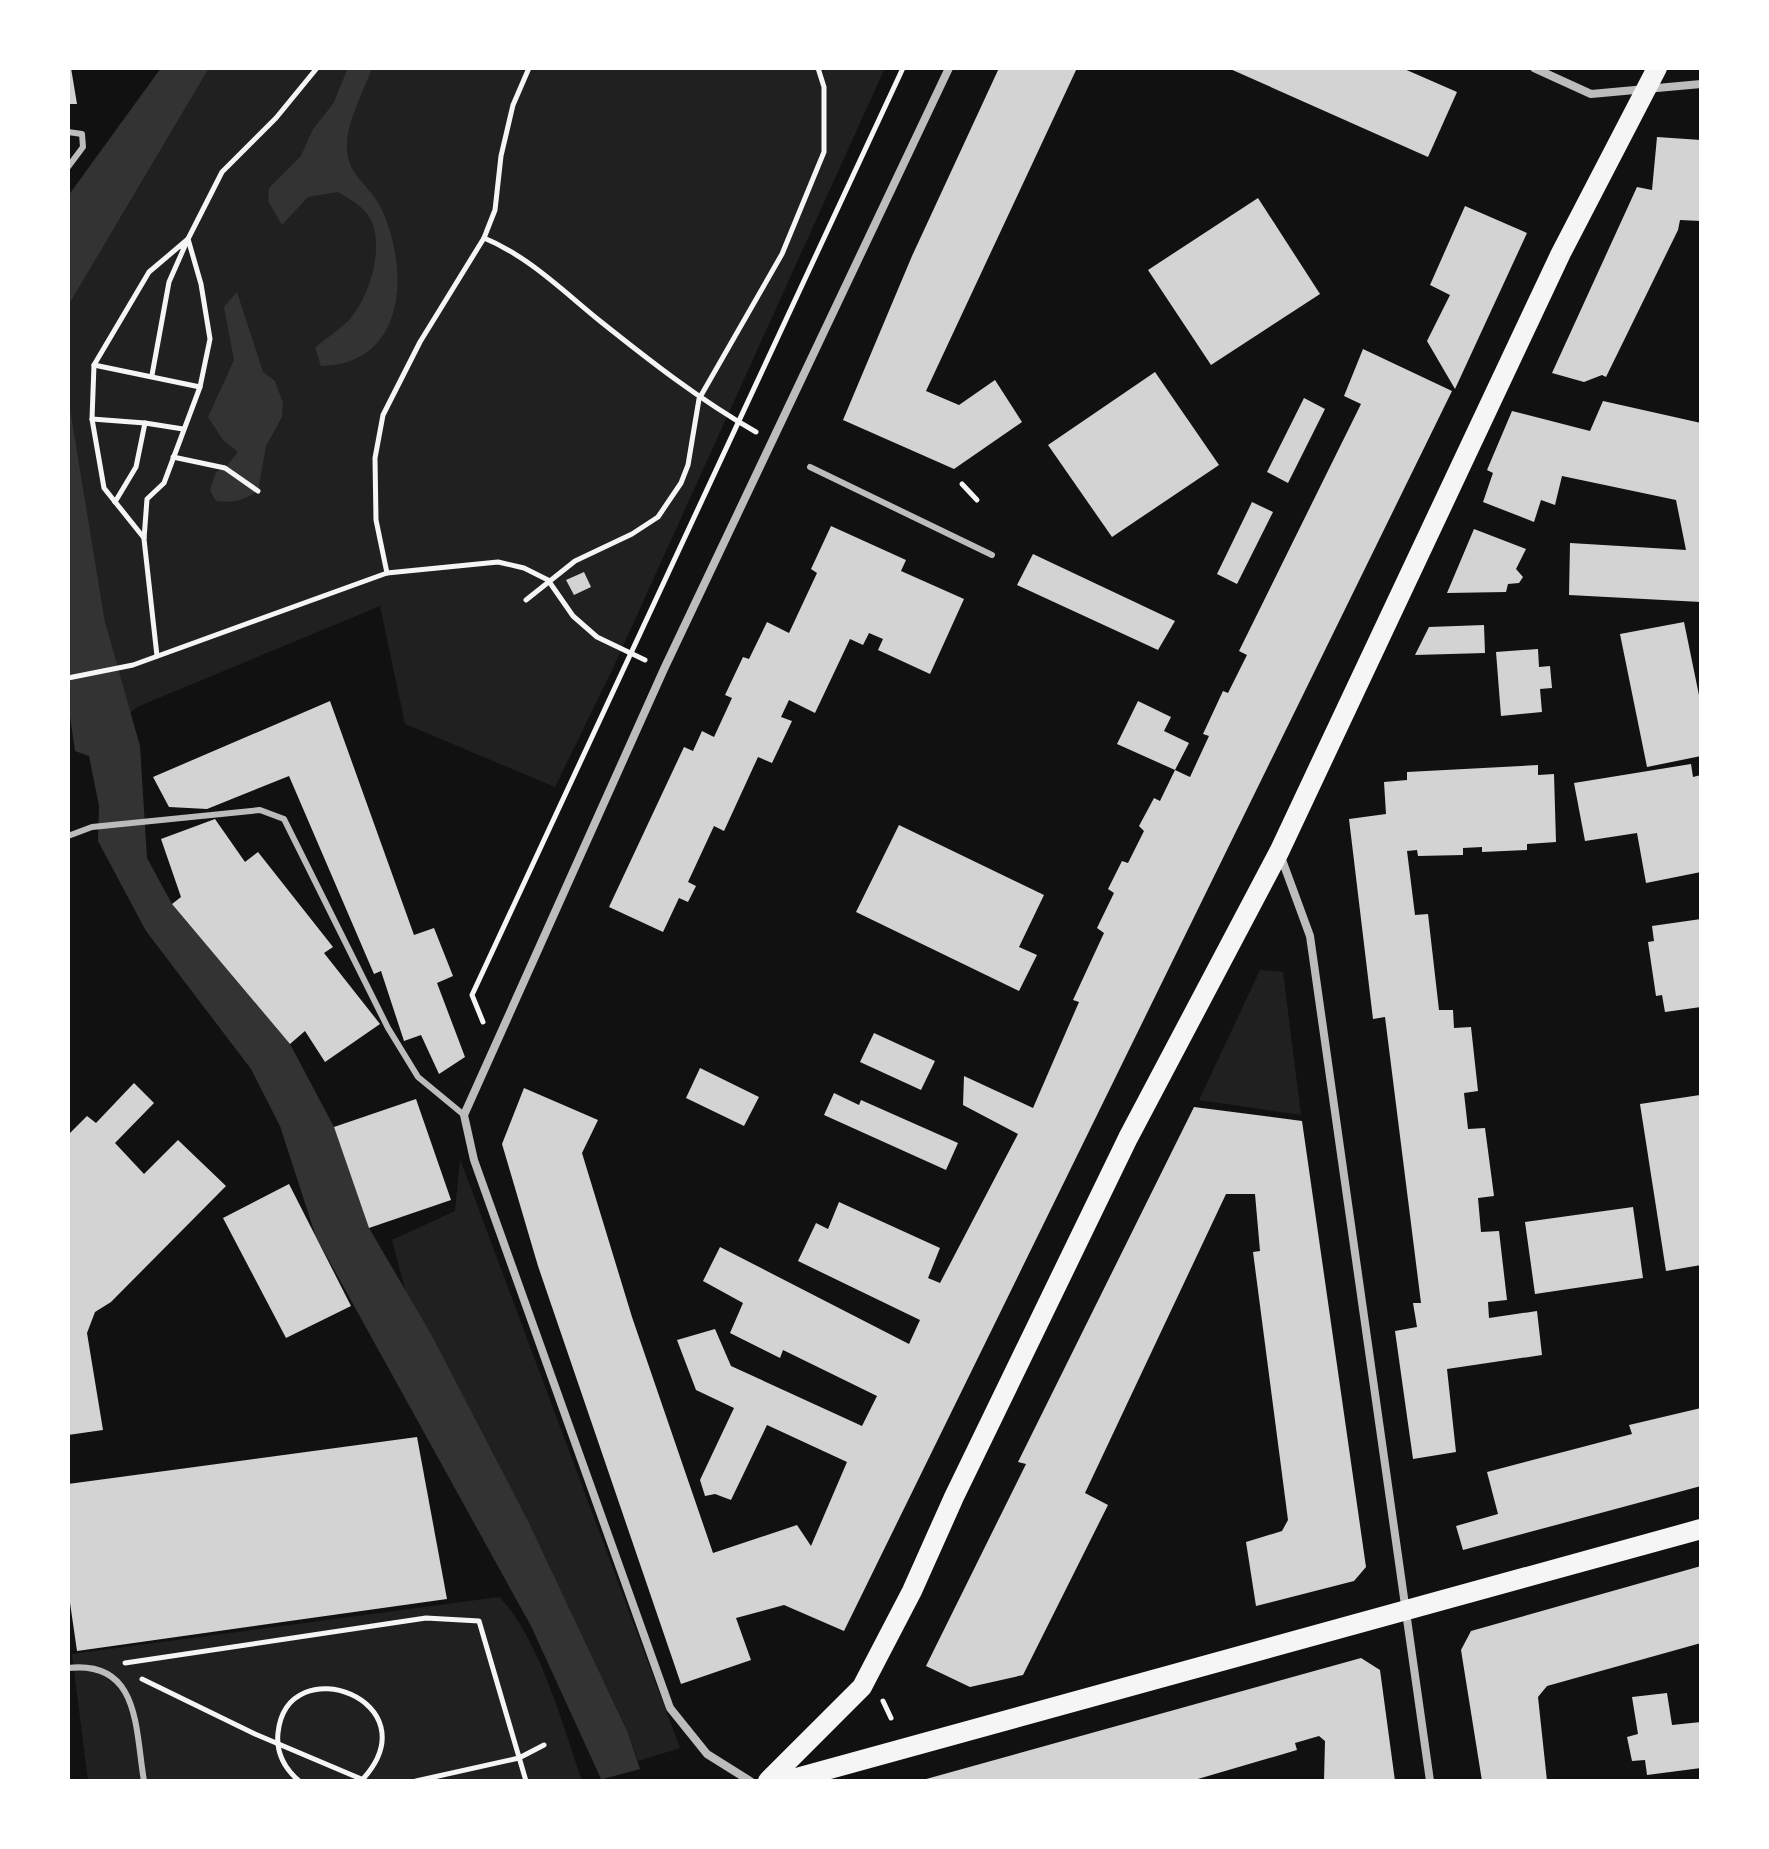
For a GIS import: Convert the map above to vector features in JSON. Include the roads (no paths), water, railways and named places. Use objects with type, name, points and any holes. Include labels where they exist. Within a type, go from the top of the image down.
[{"type":"main road","points":[[768,1781],[862,1687],[912,1591],[954,1497],[1128,1138],[1279,852],[1561,253],[1652,77]]},
{"type":"main road","points":[[786,1781],[1407,1607],[1701,1529]]},
{"type":"street","points":[[750,1781],[707,1754],[670,1708],[474,1160],[464,1115],[664,669],[775,442],[949,68]]},
{"type":"street","points":[[1534,68],[1591,94],[1652,77],[1701,84]]},
{"type":"street","points":[[1279,852],[1310,936],[1430,1781]]},
{"type":"lane","points":[[68,132],[82,134],[83,147],[68,167]]},
{"type":"lane","points":[[810,467],[992,555]]},
{"type":"lane","points":[[68,836],[92,827],[260,810],[284,819],[388,1028],[418,1077],[464,1115]]},
{"type":"lane","points":[[68,1668],[97,1667],[113,1674],[126,1691],[132,1707],[144,1781]]}]
